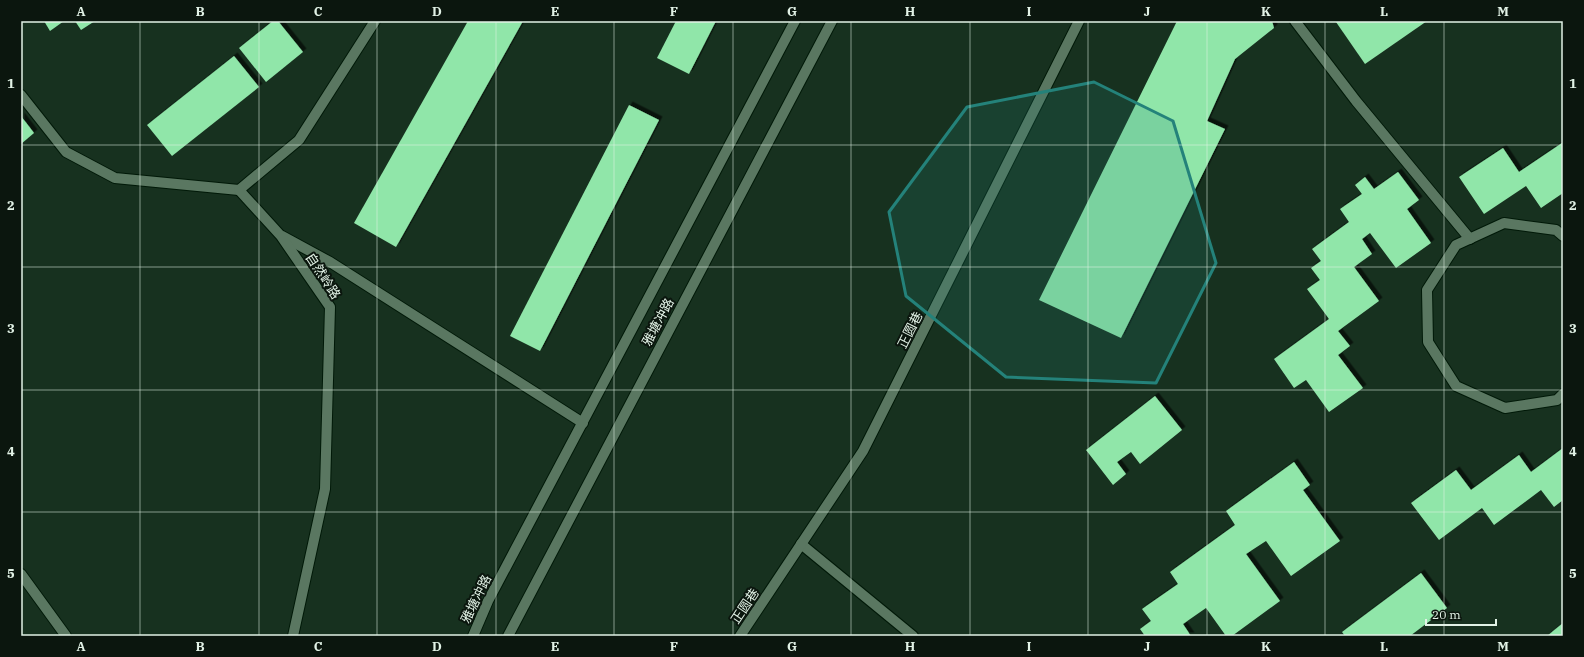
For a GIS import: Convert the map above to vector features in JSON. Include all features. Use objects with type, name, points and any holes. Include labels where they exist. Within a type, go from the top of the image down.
[{"type":"street","points":[[21,94],[66,152],[116,178],[239,190],[299,140],[375,21]]},
{"type":"street","name":"雅塘冲路","points":[[473,636],[488,601],[794,21]]},
{"type":"street","name":"雅塘冲路","points":[[508,636],[832,21]]},
{"type":"street","name":"正圆巷","points":[[740,636],[863,451],[1079,21]]},
{"type":"street","points":[[1295,21],[1356,101],[1470,239]]},
{"type":"street","name":"自然岭路","points":[[239,190],[281,236],[330,308],[325,488],[293,636]]},
{"type":"street","points":[[1563,236],[1556,230],[1504,223],[1456,245],[1427,290],[1428,342],[1456,386],[1505,408],[1556,400],[1563,394]]},
{"type":"street","points":[[281,236],[330,262],[583,423]]},
{"type":"street","points":[[801,544],[913,636]]},
{"type":"street","points":[[21,574],[66,636]]},
{"type":"highlighted area","points":[[1094,82],[1173,121],[1216,263],[1156,383],[1006,377],[906,296],[889,212],[967,107]]},
{"type":"building","points":[[44,21],[64,21],[50,31]]},
{"type":"building","points":[[75,21],[95,21],[81,30]]},
{"type":"building","points":[[273,21],[278,21],[303,52],[266,82],[239,48]]},
{"type":"building","points":[[468,21],[523,21],[396,247],[354,223]]},
{"type":"building","points":[[676,21],[716,21],[689,74],[657,58]]},
{"type":"building","points":[[1177,21],[1272,21],[1274,28],[1235,59],[1207,121],[1225,129],[1121,338],[1039,300]]},
{"type":"building","points":[[1427,21],[1365,64],[1336,22]]},
{"type":"building","points":[[234,56],[259,87],[172,156],[147,125]]},
{"type":"building","points":[[629,105],[659,120],[540,351],[510,336]]},
{"type":"building","points":[[21,116],[34,133],[21,144]]},
{"type":"building","points":[[1562,143],[1563,193],[1541,208],[1526,186],[1484,214],[1459,177],[1503,148],[1519,172]]},
{"type":"building","points":[[1398,172],[1419,200],[1407,209],[1431,243],[1396,268],[1370,233],[1362,239],[1372,254],[1354,267],[1379,301],[1338,331],[1350,346],[1338,355],[1363,388],[1329,412],[1306,380],[1294,388],[1274,359],[1329,319],[1307,289],[1320,280],[1311,268],[1321,261],[1312,249],[1349,222],[1340,209],[1362,194],[1355,185],[1365,177],[1374,189]]},
{"type":"building","points":[[1155,396],[1182,430],[1140,464],[1131,452],[1117,462],[1126,474],[1113,485],[1086,450]]},
{"type":"building","points":[[1563,448],[1563,500],[1554,507],[1541,490],[1494,525],[1482,508],[1439,540],[1411,503],[1456,470],[1471,490],[1519,455],[1531,472]]},
{"type":"building","points":[[1294,462],[1310,485],[1303,490],[1340,541],[1291,576],[1266,541],[1246,554],[1280,601],[1232,636],[1226,636],[1206,608],[1183,624],[1191,636],[1145,636],[1140,629],[1151,621],[1142,609],[1178,584],[1170,572],[1235,525],[1226,511]]},
{"type":"building","points":[[1421,573],[1447,608],[1410,636],[1345,636],[1342,632]]},
{"type":"building","points":[[1563,623],[1563,636],[1547,636]]}]
